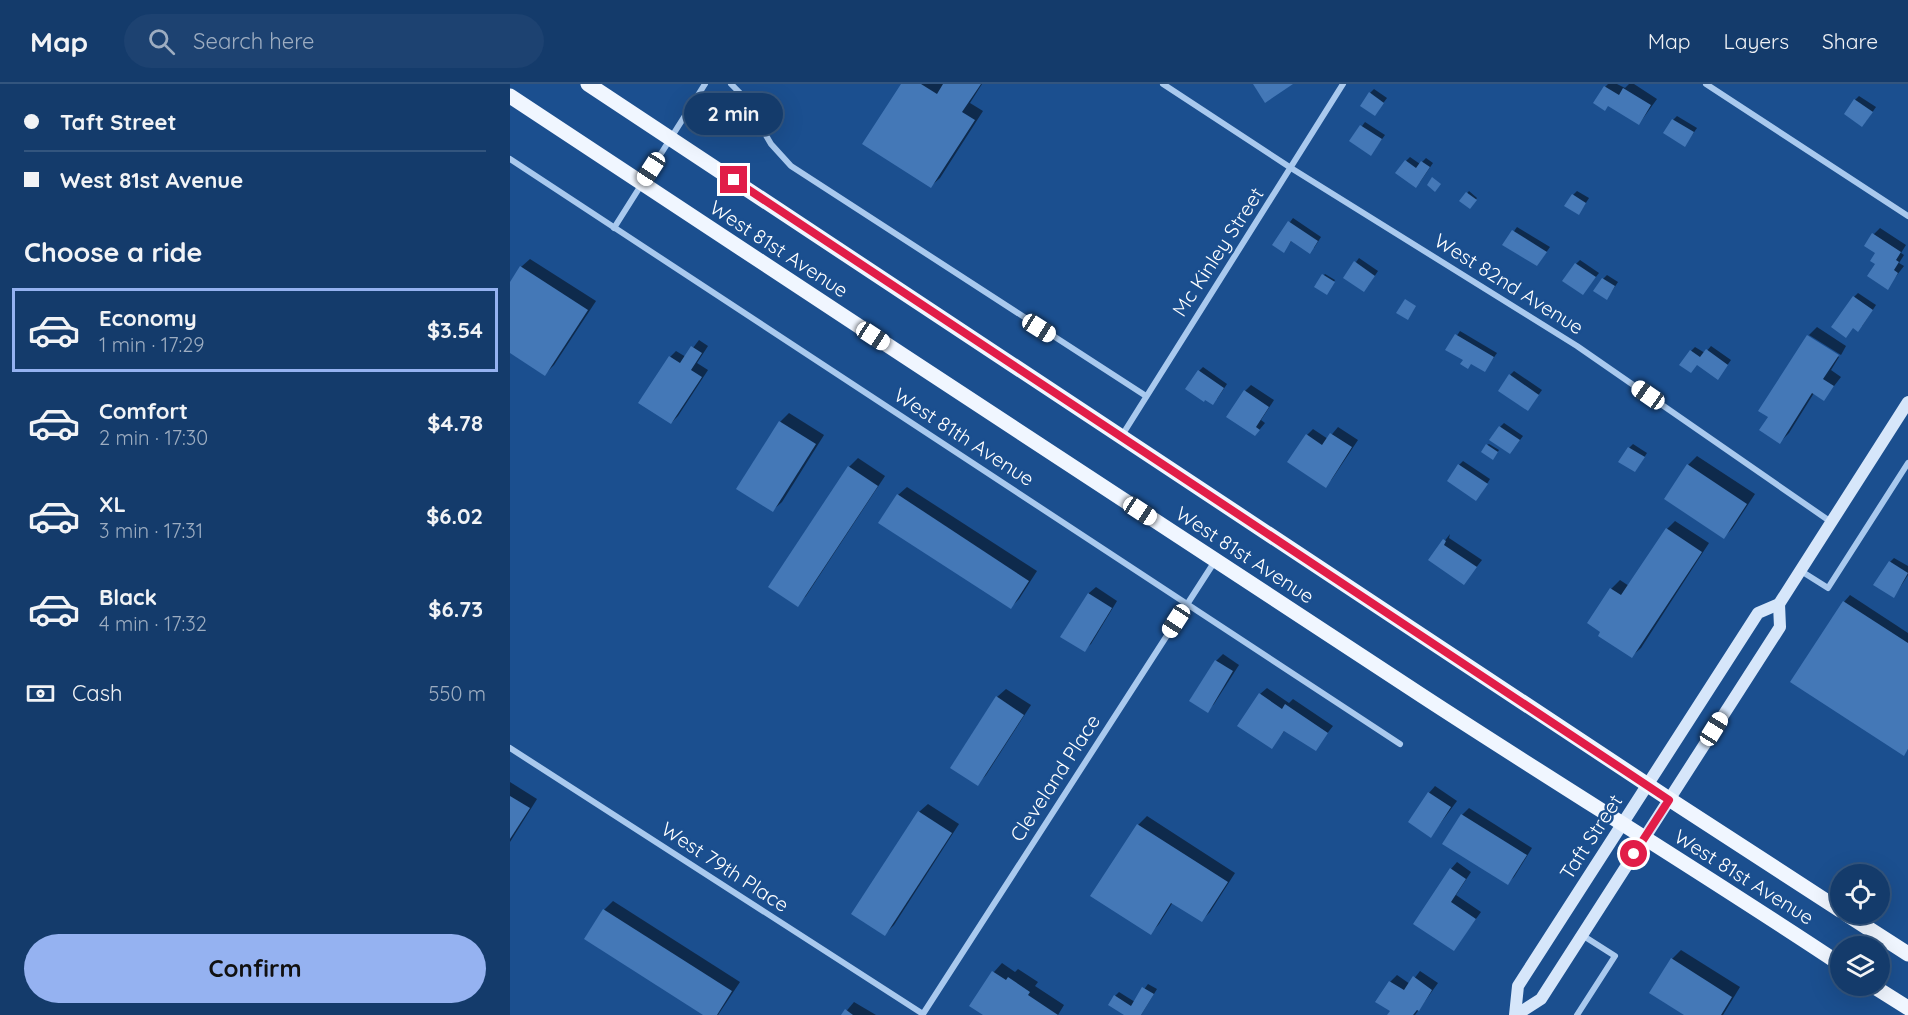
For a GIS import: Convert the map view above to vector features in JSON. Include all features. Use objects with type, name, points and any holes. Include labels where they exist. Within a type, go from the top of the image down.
[{"type":"main road","name":"West 81st Avenue","points":[[588,84],[1669,800],[1830,904]]},
{"type":"main road","name":"West 81st Avenue","points":[[510,96],[1215,560],[1830,957]]},
{"type":"main road","name":"Taft Street","points":[[1515,1015],[1541,999],[1780,627],[1779,604],[1908,402]]},
{"type":"main road","name":"Taft Street","points":[[1515,1015],[1518,986],[1647,785],[1758,613],[1779,604]]},
{"type":"main road","name":"West 81st Avenue","points":[[1862,924],[1908,954]]},
{"type":"main road","points":[[1889,996],[1908,1008]]},
{"type":"street","points":[[614,228],[705,84]]},
{"type":"street","points":[[731,84],[743,96],[771,144],[791,166],[1146,396]]},
{"type":"street","name":"West 82nd Avenue","points":[[1163,84],[1291,168],[1577,346],[1831,522]]},
{"type":"street","name":"Mc Kinley Street","points":[[1121,437],[1343,84]]},
{"type":"street","points":[[1707,84],[1908,216]]},
{"type":"street","name":"West 81th Avenue","points":[[510,159],[1400,744]]},
{"type":"street","points":[[1800,570],[1828,588],[1908,463]]},
{"type":"street","name":"Cleveland Place","points":[[923,1014],[1215,560]]},
{"type":"street","name":"West 79th Place","points":[[510,748],[923,1014]]},
{"type":"street","points":[[1577,1015],[1615,956],[1582,935]]},
{"type":"building","points":[[901,84],[921,84],[937,94],[943,84],[981,84],[962,112],[975,120],[931,188],[862,144]]},
{"type":"building","points":[[1253,84],[1293,84],[1265,103]]},
{"type":"building","points":[[1604,86],[1619,95],[1623,88],[1651,105],[1639,125],[1608,106],[1605,111],[1593,103]]},
{"type":"building","points":[[1369,92],[1384,103],[1375,116],[1360,106]]},
{"type":"building","points":[[1854,99],[1873,112],[1862,127],[1844,114]]},
{"type":"building","points":[[1672,119],[1694,132],[1685,147],[1663,133]]},
{"type":"building","points":[[1360,125],[1382,139],[1371,156],[1349,141]]},
{"type":"building","points":[[1405,160],[1416,168],[1421,161],[1430,167],[1416,188],[1395,173]]},
{"type":"building","points":[[1432,177],[1441,184],[1435,192],[1427,185]]},
{"type":"building","points":[[1466,192],[1477,200],[1470,209],[1459,201]]},
{"type":"building","points":[[1572,194],[1586,203],[1579,215],[1564,206]]},
{"type":"building","points":[[1288,221],[1318,241],[1310,254],[1291,241],[1284,253],[1272,245]]},
{"type":"building","points":[[1512,230],[1547,252],[1537,266],[1502,245]]},
{"type":"building","points":[[1872,233],[1901,252],[1894,270],[1898,273],[1888,290],[1867,276],[1875,264],[1870,261],[1875,253],[1864,246]]},
{"type":"building","points":[[1354,261],[1375,276],[1364,292],[1343,278]]},
{"type":"building","points":[[1575,263],[1596,277],[1583,295],[1562,281]]},
{"type":"building","points":[[520,266],[588,310],[545,376],[510,353],[510,282]]},
{"type":"building","points":[[1322,274],[1335,282],[1327,295],[1314,287]]},
{"type":"building","points":[[1602,278],[1615,286],[1607,300],[1593,291]]},
{"type":"building","points":[[1853,296],[1873,310],[1858,332],[1853,328],[1846,338],[1831,327]]},
{"type":"building","points":[[1405,299],[1416,306],[1408,320],[1396,313]]},
{"type":"building","points":[[1455,334],[1494,357],[1485,372],[1471,364],[1468,369],[1460,364],[1463,360],[1445,350]]},
{"type":"building","points":[[1807,335],[1839,355],[1823,379],[1834,386],[1824,401],[1812,393],[1780,444],[1759,430],[1768,417],[1758,411]]},
{"type":"building","points":[[691,346],[702,353],[691,370],[702,377],[671,424],[638,403],[669,356],[680,363]]},
{"type":"building","points":[[1706,349],[1728,365],[1718,380],[1697,365],[1691,373],[1679,365],[1690,350],[1700,357]]},
{"type":"building","points":[[1198,370],[1224,388],[1213,405],[1205,400],[1204,402],[1185,389]]},
{"type":"building","points":[[1509,374],[1539,395],[1528,411],[1498,391]]},
{"type":"building","points":[[1244,390],[1269,407],[1256,427],[1260,430],[1255,436],[1226,417]]},
{"type":"building","points":[[779,421],[816,444],[773,512],[736,489]]},
{"type":"building","points":[[1499,426],[1520,440],[1510,454],[1489,440]]},
{"type":"building","points":[[1330,433],[1352,447],[1326,488],[1287,462],[1306,434],[1322,445]]},
{"type":"building","points":[[1486,444],[1498,452],[1493,460],[1481,452]]},
{"type":"building","points":[[1628,447],[1645,457],[1635,472],[1618,462]]},
{"type":"building","points":[[1458,464],[1488,484],[1476,501],[1447,481]]},
{"type":"building","points":[[1687,464],[1747,504],[1724,539],[1664,499]]},
{"type":"building","points":[[848,466],[878,486],[798,607],[768,587]]},
{"type":"building","points":[[897,494],[1029,581],[1011,609],[878,523]]},
{"type":"building","points":[[1666,528],[1702,552],[1632,658],[1598,636],[1600,632],[1587,623],[1610,588],[1621,595]]},
{"type":"building","points":[[1443,539],[1446,541],[1444,545],[1477,567],[1464,585],[1428,560]]},
{"type":"building","points":[[1889,561],[1908,573],[1894,598],[1873,585]]},
{"type":"building","points":[[1088,593],[1112,608],[1085,652],[1060,637]]},
{"type":"building","points":[[1843,601],[1908,643],[1908,749],[1904,756],[1790,682]]},
{"type":"building","points":[[1215,660],[1233,671],[1208,713],[1189,701]]},
{"type":"building","points":[[1259,693],[1282,709],[1285,704],[1328,733],[1316,751],[1284,731],[1272,749],[1237,726]]},
{"type":"building","points":[[996,696],[1024,715],[978,786],[950,768]]},
{"type":"building","points":[[1428,792],[1451,807],[1431,838],[1408,822]]},
{"type":"building","points":[[510,796],[530,808],[510,839]]},
{"type":"building","points":[[918,811],[952,833],[885,936],[851,914]]},
{"type":"building","points":[[1461,814],[1527,855],[1508,885],[1442,844]]},
{"type":"building","points":[[1137,824],[1228,882],[1202,922],[1171,903],[1151,935],[1090,896]]},
{"type":"building","points":[[1450,868],[1466,879],[1451,902],[1476,919],[1454,951],[1413,924]]},
{"type":"building","points":[[603,909],[732,991],[717,1015],[703,1015],[584,939]]},
{"type":"building","points":[[1671,958],[1732,997],[1721,1015],[1684,1015],[1649,993]]},
{"type":"building","points":[[992,971],[1006,980],[1008,977],[1030,992],[1028,995],[1058,1015],[983,1015],[969,1006]]},
{"type":"building","points":[[1413,976],[1432,990],[1419,1011],[1417,1010],[1413,1015],[1387,1015],[1390,1011],[1375,1002],[1389,981],[1404,990]]},
{"type":"building","points":[[1142,987],[1154,994],[1141,1015],[1124,1015],[1108,1005],[1114,995],[1131,1006]]},
{"type":"building","points":[[845,1009],[853,1015],[841,1015]]},
{"type":"route","points":[[734,180],[1669,800],[1634,854]]}]
